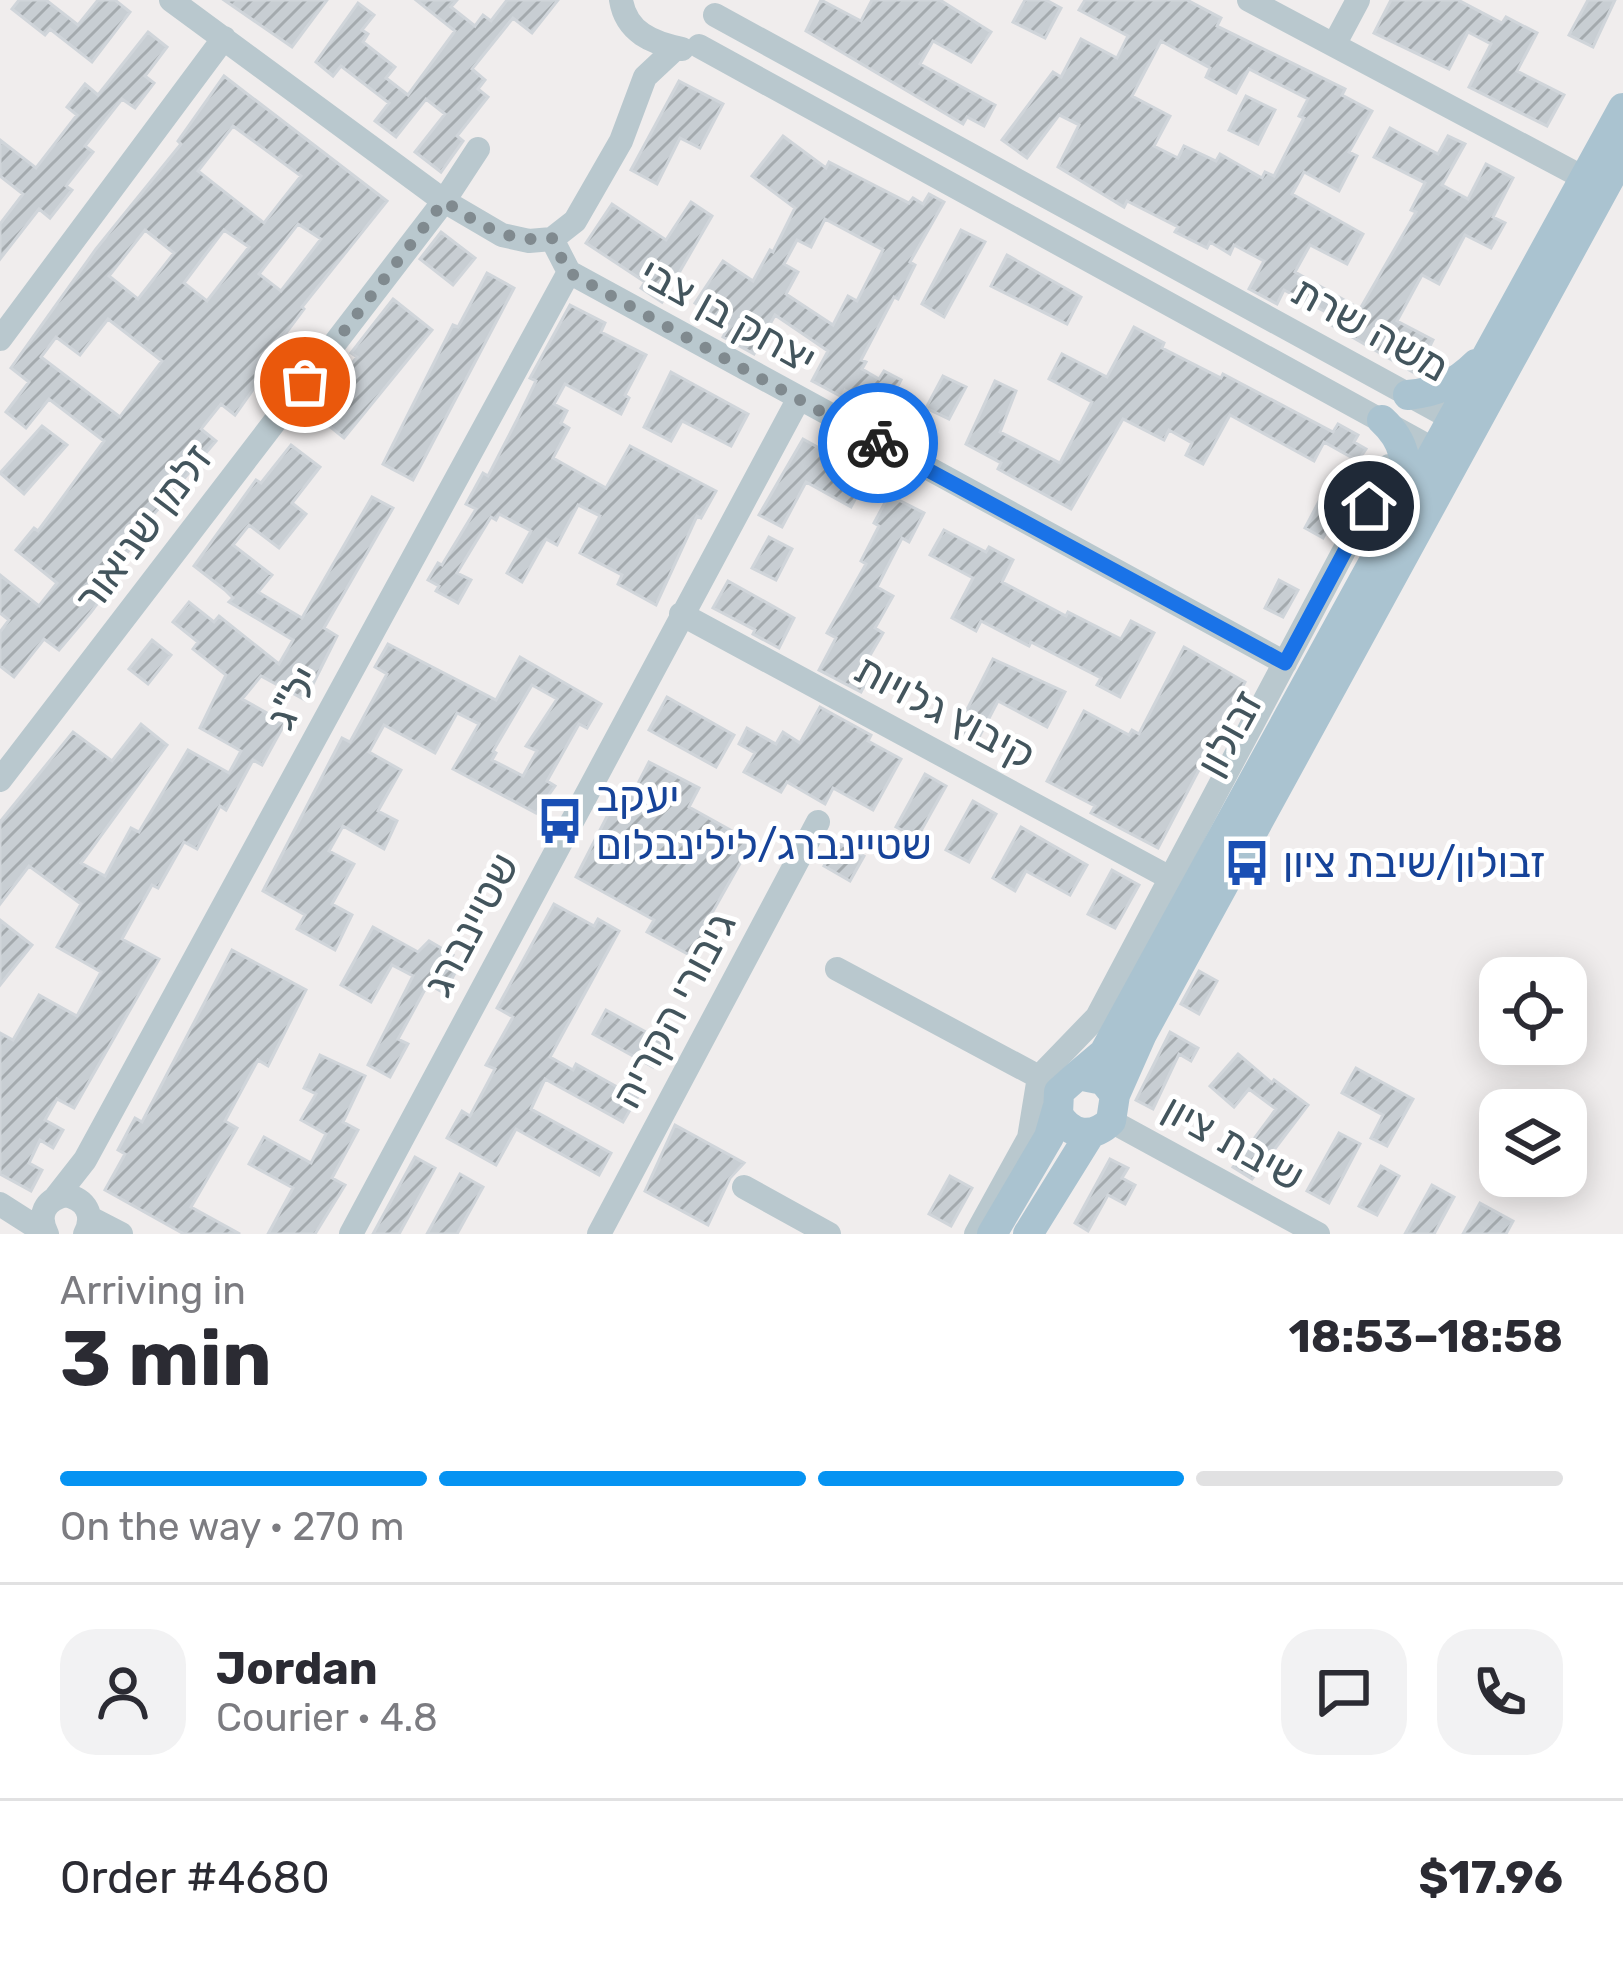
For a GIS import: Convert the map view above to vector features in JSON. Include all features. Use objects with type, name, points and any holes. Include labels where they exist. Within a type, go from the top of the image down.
[{"type":"main road","name":"זבולון","points":[[1078,1076],[1104,1053],[1433,449],[1459,430],[1485,356],[1623,108]]},
{"type":"main road","name":"זבולון","points":[[1028,1234],[1105,1117],[1142,1034],[1459,430],[1623,154]]},
{"type":"main road","points":[[1408,394],[1458,381],[1485,356]]},
{"type":"main road","points":[[1382,420],[1396,433],[1406,453],[1406,498]]},
{"type":"main road","points":[[992,1234],[1048,1137],[1059,1092],[1078,1076],[1103,1079],[1105,1117],[1075,1132],[1064,1124],[1057,1109]]},
{"type":"street","points":[[171,0],[444,201],[502,236],[529,241],[552,238],[575,221],[602,180],[645,77],[660,59],[710,32],[712,8]]},
{"type":"street","points":[[621,0],[625,17],[637,31],[645,77]]},
{"type":"street","points":[[1250,0],[1582,177]]},
{"type":"street","points":[[1334,45],[1358,0]]},
{"type":"street","name":"משה שרת","points":[[712,8],[1408,394],[1459,430]]},
{"type":"street","name":"משה שרת","points":[[637,31],[657,44],[687,47],[1433,449]]},
{"type":"street","points":[[0,338],[224,38]]},
{"type":"street","name":"זלמן שניאור","points":[[0,780],[444,201],[478,149]]},
{"type":"street","points":[[552,238],[568,272]]},
{"type":"street","name":"יצחק בן צבי","points":[[568,272],[1285,663]]},
{"type":"street","name":"יל\"ג","points":[[51,1201],[85,1160],[568,272]]},
{"type":"street","name":"שטיינברג","points":[[351,1234],[798,400]]},
{"type":"street","name":"זבולון","points":[[1040,1077],[1097,1017],[1389,466]]},
{"type":"street","name":"קיבוץ גלויות","points":[[681,614],[1172,879]]},
{"type":"street","name":"גיבורי הקריה","points":[[599,1234],[818,822]]},
{"type":"street","points":[[837,969],[1040,1077],[1029,1138],[976,1234]]},
{"type":"street","name":"שיבת ציון","points":[[1105,1117],[1275,1224],[1318,1234]]},
{"type":"street","name":"יל\"ג","points":[[85,1160],[86,1218]]},
{"type":"street","points":[[744,1187],[829,1234]]},
{"type":"street","points":[[6,1207],[33,1210],[74,1197],[86,1218],[121,1234]]},
{"type":"street","points":[[47,1234],[42,1223],[51,1201]]},
{"type":"street","points":[[6,1207],[47,1234]]},
{"type":"building","points":[[19,0],[46,0],[78,25],[98,0],[115,0],[130,12],[92,62],[50,29],[45,35],[12,9]]},
{"type":"building","points":[[224,0],[327,0],[292,47]]},
{"type":"building","points":[[416,0],[457,0],[451,7],[475,26],[483,15],[491,21],[507,0],[558,0],[532,33],[513,18],[472,69],[485,80],[478,89],[488,97],[457,136],[463,141],[441,172],[415,152],[445,114],[426,99],[396,137],[375,121],[389,103],[341,66],[333,76],[316,62],[358,3],[374,15],[362,30],[368,34],[363,42],[395,67],[386,78],[408,95],[455,31]]},
{"type":"building","points":[[821,0],[861,21],[872,0],[940,0],[991,32],[971,62],[933,41],[920,64],[995,105],[984,126],[967,117],[963,124],[806,31]]},
{"type":"building","points":[[1025,0],[1046,0],[1061,8],[1045,38],[1013,22]]},
{"type":"building","points":[[1085,0],[1187,0],[1221,18],[1217,26],[1345,89],[1342,95],[1372,111],[1349,152],[1357,156],[1339,191],[1304,172],[1292,194],[1363,234],[1347,264],[1310,245],[1295,272],[1360,309],[1416,212],[1411,210],[1425,183],[1374,157],[1390,128],[1438,154],[1448,136],[1465,144],[1442,185],[1468,199],[1486,164],[1513,178],[1493,217],[1505,223],[1491,248],[1465,235],[1439,284],[1422,275],[1397,321],[1433,340],[1416,374],[1333,326],[1337,318],[1284,290],[1277,304],[1249,289],[1264,261],[1234,245],[1230,254],[1210,242],[1207,248],[1175,232],[1178,227],[1127,201],[1124,207],[1058,167],[1079,125],[1059,115],[1027,158],[1002,140],[1053,72],[1061,77],[1081,39],[1117,58],[1128,36],[1079,10]],"holes":[[[1161,41],[1210,68],[1206,77],[1236,93],[1249,69],[1308,99],[1299,116],[1304,118],[1274,176],[1265,172],[1262,178],[1220,154],[1216,161],[1184,146],[1178,158],[1154,146],[1170,116],[1132,96]]]},
{"type":"building","points":[[1391,0],[1458,0],[1502,23],[1506,17],[1537,33],[1517,71],[1564,95],[1547,126],[1469,87],[1491,44],[1468,32],[1449,69],[1374,33]]},
{"type":"building","points":[[1588,0],[1615,0],[1593,47],[1569,35]]},
{"type":"building","points":[[148,32],[167,47],[145,76],[154,83],[135,108],[122,99],[85,146],[93,152],[66,186],[72,190],[50,218],[39,209],[0,259],[0,224],[23,194],[0,176],[0,140],[36,168],[77,115],[67,107],[85,84],[98,95]]},
{"type":"building","points":[[224,76],[387,201],[302,307],[277,345],[282,349],[235,415],[221,404],[201,429],[216,441],[131,541],[134,544],[103,583],[109,588],[91,612],[59,650],[44,639],[14,677],[0,666],[0,632],[9,620],[0,613],[0,575],[39,606],[57,583],[16,550],[34,528],[38,531],[104,441],[49,399],[26,428],[6,412],[29,382],[11,368],[96,249],[181,144],[178,141]],"holes":[[[233,126],[301,176],[264,223],[198,171]],[[298,224],[321,239],[281,291],[259,274]],[[145,230],[174,253],[138,299],[109,276]],[[224,230],[249,247],[207,301],[184,283]],[[108,319],[162,361],[120,417],[41,357],[56,337],[80,355]]]},
{"type":"building","points":[[679,81],[723,104],[700,148],[680,138],[657,184],[631,170]]},
{"type":"building","points":[[1246,96],[1275,110],[1258,144],[1229,130]]},
{"type":"building","points":[[783,136],[826,168],[829,162],[909,203],[913,198],[923,204],[929,194],[944,202],[910,262],[915,265],[898,299],[894,297],[861,360],[866,362],[862,369],[879,379],[884,371],[901,380],[885,411],[845,390],[842,397],[812,381],[828,351],[775,315],[754,354],[723,337],[729,326],[695,303],[723,261],[753,281],[795,208],[752,176]],"holes":[[[825,219],[883,250],[857,301],[848,296],[833,325],[786,294],[798,272],[784,264],[797,240],[811,247]]]},
{"type":"building","points":[[691,202],[712,216],[662,302],[641,288],[645,282],[586,243],[612,204],[666,240]]},
{"type":"building","points":[[961,230],[985,242],[944,317],[922,304]]},
{"type":"building","points":[[441,232],[475,258],[453,285],[420,259]]},
{"type":"building","points":[[1007,255],[1081,297],[1067,324],[991,286]]},
{"type":"building","points":[[487,273],[514,288],[413,480],[383,464],[453,325],[458,327]]},
{"type":"building","points":[[393,299],[432,330],[344,438],[313,413],[357,357],[351,353]]},
{"type":"building","points":[[570,305],[605,323],[601,332],[646,355],[625,395],[629,398],[621,414],[565,384],[554,404],[567,411],[561,423],[569,428],[553,458],[606,488],[630,446],[716,491],[701,518],[697,516],[656,605],[618,584],[622,575],[580,553],[600,516],[578,505],[557,545],[546,539],[522,582],[507,573],[531,531],[499,514],[496,520],[491,517],[457,573],[471,580],[458,603],[436,591],[439,586],[428,580],[476,509],[466,504],[483,473],[488,476],[536,381],[530,378]]},
{"type":"building","points":[[1134,327],[1164,343],[1162,348],[1333,432],[1338,424],[1358,435],[1354,442],[1366,449],[1358,461],[1324,442],[1314,461],[1230,415],[1203,464],[1186,455],[1192,443],[1169,430],[1164,440],[1123,419],[1071,509],[998,469],[1001,463],[966,444],[995,381],[1016,391],[1000,432],[1060,463],[1092,402],[1049,379],[1062,354],[1107,377]]},
{"type":"building","points":[[671,372],[748,414],[731,446],[682,421],[671,441],[644,427]]},
{"type":"building","points":[[943,376],[966,387],[949,419],[926,408]]},
{"type":"building","points":[[42,426],[67,445],[24,494],[0,473]]},
{"type":"building","points":[[803,439],[868,475],[851,507],[806,482],[782,527],[759,515]]},
{"type":"building","points":[[291,445],[320,467],[292,503],[306,514],[279,548],[249,525],[233,545],[272,575],[258,592],[302,618],[372,497],[393,508],[324,628],[337,636],[305,700],[261,676],[242,699],[285,723],[262,765],[253,760],[226,810],[220,806],[197,849],[184,842],[158,888],[152,885],[122,939],[159,959],[74,1108],[57,1099],[45,1120],[63,1130],[53,1148],[40,1140],[29,1163],[42,1170],[31,1191],[0,1174],[0,1033],[13,1040],[39,995],[77,1016],[101,972],[57,947],[81,904],[29,866],[0,904],[0,822],[73,732],[112,761],[141,724],[167,745],[81,863],[105,876],[131,828],[139,832],[188,750],[229,773],[241,751],[200,728],[226,675],[193,649],[198,642],[173,622],[189,602],[214,622],[219,616],[279,664],[293,640],[229,602],[233,598],[194,566],[256,480],[261,483]]},
{"type":"building","points":[[1327,486],[1345,495],[1323,538],[1305,528]]},
{"type":"building","points":[[889,495],[924,513],[909,542],[902,538],[877,587],[893,596],[875,628],[883,633],[869,657],[877,661],[861,692],[819,670],[836,638],[827,633],[866,564],[861,561]]},
{"type":"building","points":[[944,530],[1013,560],[1002,582],[1066,616],[1068,612],[1121,639],[1131,621],[1154,633],[1120,697],[1097,685],[1101,678],[1031,642],[1029,646],[981,621],[976,631],[952,618],[973,578],[930,555]]},
{"type":"building","points":[[769,537],[792,549],[776,580],[752,568]]},
{"type":"building","points":[[1279,580],[1298,590],[1283,617],[1265,608]]},
{"type":"building","points":[[728,581],[794,618],[779,648],[713,608]]},
{"type":"building","points":[[152,640],[171,655],[148,684],[129,669]]},
{"type":"building","points":[[388,644],[496,700],[520,657],[601,704],[587,728],[579,724],[547,781],[555,786],[536,813],[453,769],[479,724],[457,713],[435,753],[384,725],[369,752],[401,770],[378,811],[397,821],[384,849],[343,826],[329,851],[354,864],[332,904],[352,915],[335,950],[297,929],[305,915],[263,891],[342,738],[350,742],[387,674],[375,667]],"holes":[[[532,685],[557,699],[526,746],[537,751],[523,776],[492,760]]]},
{"type":"building","points":[[1184,647],[1245,682],[1158,848],[1091,813],[1095,806],[1047,781],[1084,711],[1129,735],[1132,730],[1139,734]]},
{"type":"building","points":[[993,659],[1065,692],[1047,727],[998,701],[977,741],[956,731]]},
{"type":"building","points":[[667,697],[734,735],[716,767],[649,730]]},
{"type":"building","points":[[820,707],[871,735],[868,741],[901,759],[873,810],[833,788],[825,804],[787,782],[781,792],[744,772],[755,753],[739,744],[747,728],[776,744],[783,732],[800,743]]},
{"type":"building","points":[[649,762],[699,788],[689,807],[752,842],[712,913],[718,916],[695,958],[647,932],[654,920],[576,877],[617,797],[628,803]]},
{"type":"building","points":[[925,774],[946,786],[917,838],[896,827]]},
{"type":"building","points":[[973,801],[996,814],[969,862],[946,850]]},
{"type":"building","points":[[1021,827],[1087,865],[1070,895],[1026,871],[1015,891],[993,878]]},
{"type":"building","points":[[837,842],[864,856],[850,881],[824,866]]},
{"type":"building","points":[[1112,870],[1139,885],[1115,928],[1088,914]]},
{"type":"building","points":[[554,904],[594,926],[598,919],[619,931],[550,1057],[573,1070],[576,1064],[637,1098],[623,1122],[545,1079],[531,1109],[611,1153],[599,1175],[516,1129],[496,1165],[447,1138],[462,1111],[470,1116],[495,1069],[486,1065],[513,1017],[497,1008]]},
{"type":"building","points":[[0,920],[32,945],[0,985]]},
{"type":"building","points":[[373,927],[418,952],[429,941],[453,955],[449,961],[459,966],[444,993],[428,984],[398,1039],[408,1044],[390,1077],[368,1065],[413,976],[392,965],[371,1002],[341,985]]},
{"type":"building","points":[[232,950],[306,990],[268,1066],[258,1060],[225,1121],[237,1128],[191,1207],[240,1234],[184,1234],[105,1190],[125,1154],[118,1150],[135,1118],[142,1122]]},
{"type":"building","points":[[1199,971],[1217,981],[1199,1014],[1181,1004]]},
{"type":"building","points":[[606,1010],[666,1043],[653,1067],[593,1034]]},
{"type":"building","points":[[1170,1032],[1198,1048],[1191,1061],[1179,1054],[1153,1109],[1136,1100]]},
{"type":"building","points":[[1238,1054],[1308,1105],[1252,1179],[1233,1167],[1276,1109],[1249,1089],[1234,1107],[1210,1086]]},
{"type":"building","points":[[320,1055],[365,1076],[343,1122],[358,1130],[332,1178],[345,1185],[315,1234],[268,1234],[293,1188],[249,1164],[264,1137],[311,1163],[326,1134],[301,1120],[316,1094],[304,1088]]},
{"type":"building","points":[[1356,1068],[1413,1099],[1387,1146],[1371,1138],[1383,1115],[1342,1093]]},
{"type":"building","points":[[675,1125],[744,1163],[730,1178],[708,1225],[645,1191]]},
{"type":"building","points":[[1339,1133],[1360,1144],[1329,1203],[1307,1191]]},
{"type":"building","points":[[415,1157],[435,1168],[399,1234],[373,1234]]},
{"type":"building","points":[[1110,1159],[1128,1168],[1122,1178],[1135,1185],[1125,1204],[1108,1195],[1088,1231],[1075,1223]]},
{"type":"building","points":[[1381,1166],[1399,1176],[1377,1215],[1359,1206]]},
{"type":"building","points":[[460,1174],[483,1187],[457,1234],[427,1234]]},
{"type":"building","points":[[950,1176],[972,1188],[951,1226],[929,1214]]},
{"type":"building","points":[[1432,1185],[1454,1197],[1434,1234],[1405,1234]]},
{"type":"building","points":[[1480,1203],[1513,1221],[1506,1234],[1463,1234]]},
{"type":"way so far","points":[[305,382],[444,201],[502,236],[529,241],[552,238],[568,272],[878,443]]},
{"type":"place","name":"יעקב שטיינברג/לילינבלום","points":[[560,821]]},
{"type":"place","name":"זבולון/שיבת ציון","points":[[1247,863]]},
{"type":"route","points":[[878,443],[1285,663],[1369,506]]}]
